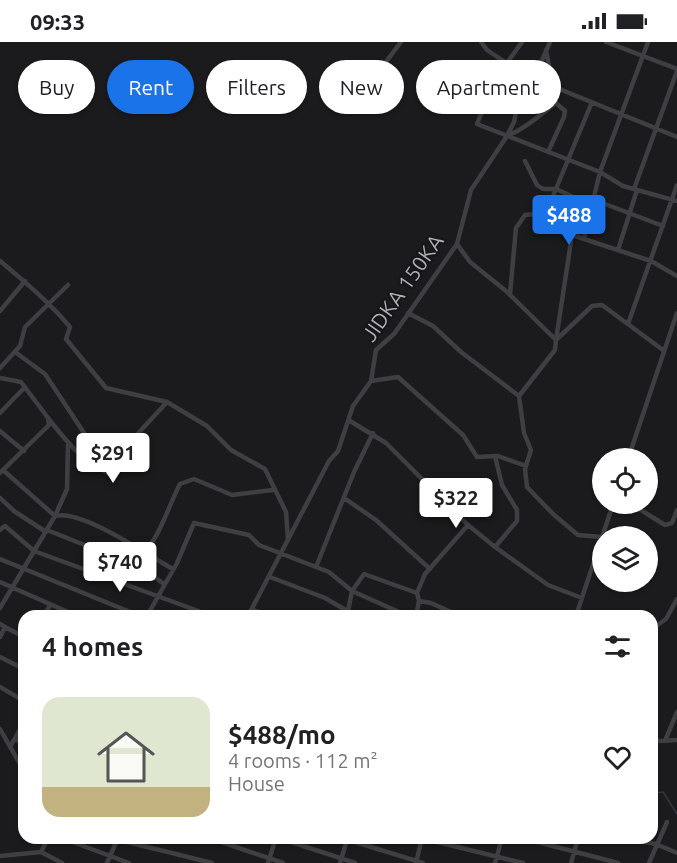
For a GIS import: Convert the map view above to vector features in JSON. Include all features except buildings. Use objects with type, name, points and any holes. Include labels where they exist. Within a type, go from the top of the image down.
[{"type":"street","points":[[387,60],[401,42]]},
{"type":"street","points":[[482,42],[487,50],[502,60]]},
{"type":"street","points":[[511,60],[522,42]]},
{"type":"street","name":"JIDKA 150KA","points":[[253,610],[329,461],[338,451],[350,421],[353,406],[371,381],[376,350],[393,336],[456,244],[471,190],[507,136],[514,122],[519,97],[534,79],[550,42]]},
{"type":"street","points":[[606,42],[677,70],[618,250]]},
{"type":"street","points":[[584,238],[600,172],[648,42]]},
{"type":"street","points":[[546,49],[548,60]]},
{"type":"street","points":[[561,90],[622,112],[677,137]]},
{"type":"street","points":[[546,213],[592,102]]},
{"type":"street","points":[[548,152],[564,117],[564,110],[561,107]]},
{"type":"street","points":[[481,114],[477,124],[600,172],[618,184],[675,200]]},
{"type":"street","points":[[507,136],[525,128],[539,114]]},
{"type":"street","points":[[525,161],[537,185],[543,189],[556,189],[663,226]]},
{"type":"street","points":[[628,324],[663,226],[675,200],[677,185]]},
{"type":"street","points":[[510,294],[516,228],[525,215],[546,213]]},
{"type":"street","points":[[546,213],[551,222],[572,235],[651,261],[677,276]]},
{"type":"street","points":[[519,396],[555,350],[572,235]]},
{"type":"street","points":[[456,244],[470,262],[510,294],[556,340]]},
{"type":"street","points":[[0,261],[50,304],[70,327],[66,339],[106,388],[167,402],[207,426],[231,450],[265,469],[273,490],[286,513],[288,541]]},
{"type":"street","points":[[0,311],[25,281]]},
{"type":"street","points":[[0,368],[20,346],[25,327],[68,285]]},
{"type":"street","points":[[556,340],[592,306],[602,305],[663,350]]},
{"type":"street","points":[[408,313],[433,326],[461,352],[519,396],[524,433],[531,450],[526,466],[527,487],[578,536],[592,537]]},
{"type":"street","points":[[632,448],[677,313]]},
{"type":"street","points":[[15,352],[45,374],[96,451],[113,468]]},
{"type":"street","points":[[371,381],[398,377],[463,435],[477,457],[495,456],[526,466]]},
{"type":"street","points":[[0,378],[21,382],[68,444],[91,465],[109,474],[121,452],[167,402]]},
{"type":"street","points":[[0,413],[25,387]]},
{"type":"street","points":[[48,418],[47,430],[1,471],[55,516]]},
{"type":"street","points":[[350,421],[373,433],[468,525],[477,530],[495,547],[548,585],[582,598]]},
{"type":"street","points":[[0,431],[24,451]]},
{"type":"street","points":[[316,567],[373,433]]},
{"type":"street","points":[[1,606],[55,516],[68,489],[68,444]]},
{"type":"street","points":[[495,456],[502,485],[517,510],[517,521],[495,547]]},
{"type":"street","points":[[144,554],[156,541],[165,512],[180,484],[194,479],[232,495],[273,490]]},
{"type":"street","points":[[0,498],[14,511],[46,531],[142,568],[164,584]]},
{"type":"street","points":[[344,498],[376,520],[430,569]]},
{"type":"street","points":[[647,514],[665,525],[672,523],[677,510]]},
{"type":"street","points":[[55,516],[66,513],[99,528],[173,569]]},
{"type":"street","points":[[150,610],[173,569],[194,523],[249,536],[259,544],[329,572],[352,591],[395,610]]},
{"type":"street","points":[[417,610],[419,601],[417,593],[430,569],[468,525]]},
{"type":"street","points":[[0,529],[5,526],[34,551],[197,610]]},
{"type":"street","points":[[0,559],[125,610]]},
{"type":"street","points":[[578,610],[592,568]]},
{"type":"street","points":[[349,610],[352,591],[364,574],[417,593]]},
{"type":"street","points":[[270,577],[324,598],[341,610]]},
{"type":"street","points":[[0,582],[64,610]]},
{"type":"street","points":[[658,625],[666,619],[677,598]]},
{"type":"street","points":[[419,601],[431,603],[447,610]]},
{"type":"street","points":[[47,610],[50,604]]},
{"type":"street","points":[[0,637],[2,626],[18,634]]},
{"type":"street","points":[[0,657],[18,666]]},
{"type":"street","points":[[0,687],[18,698]]},
{"type":"street","points":[[665,741],[677,712]]},
{"type":"street","points":[[0,729],[18,761]]},
{"type":"street","points":[[10,747],[18,733]]},
{"type":"street","points":[[658,740],[677,740]]},
{"type":"street","points":[[658,840],[667,822]]},
{"type":"street","points":[[41,852],[45,844]]},
{"type":"street","points":[[77,844],[129,863]]},
{"type":"street","points":[[107,863],[116,844]]},
{"type":"street","points":[[133,844],[212,863]]},
{"type":"street","points":[[225,844],[269,861],[283,863]]},
{"type":"street","points":[[269,861],[276,844]]},
{"type":"street","points":[[294,844],[340,861],[355,863]]},
{"type":"street","points":[[340,861],[344,844]]},
{"type":"street","points":[[360,844],[423,863]]},
{"type":"street","points":[[416,862],[421,844]]},
{"type":"street","points":[[446,844],[523,863]]},
{"type":"street","points":[[495,863],[501,844]]},
{"type":"street","points":[[541,844],[573,854],[618,863]]},
{"type":"street","points":[[571,863],[576,844]]},
{"type":"street","points":[[649,863],[656,844],[677,853]]},
{"type":"street","points":[[0,856],[41,852],[62,863]]},
{"type":"waterway","points":[[658,792],[663,792],[677,814]]}]
